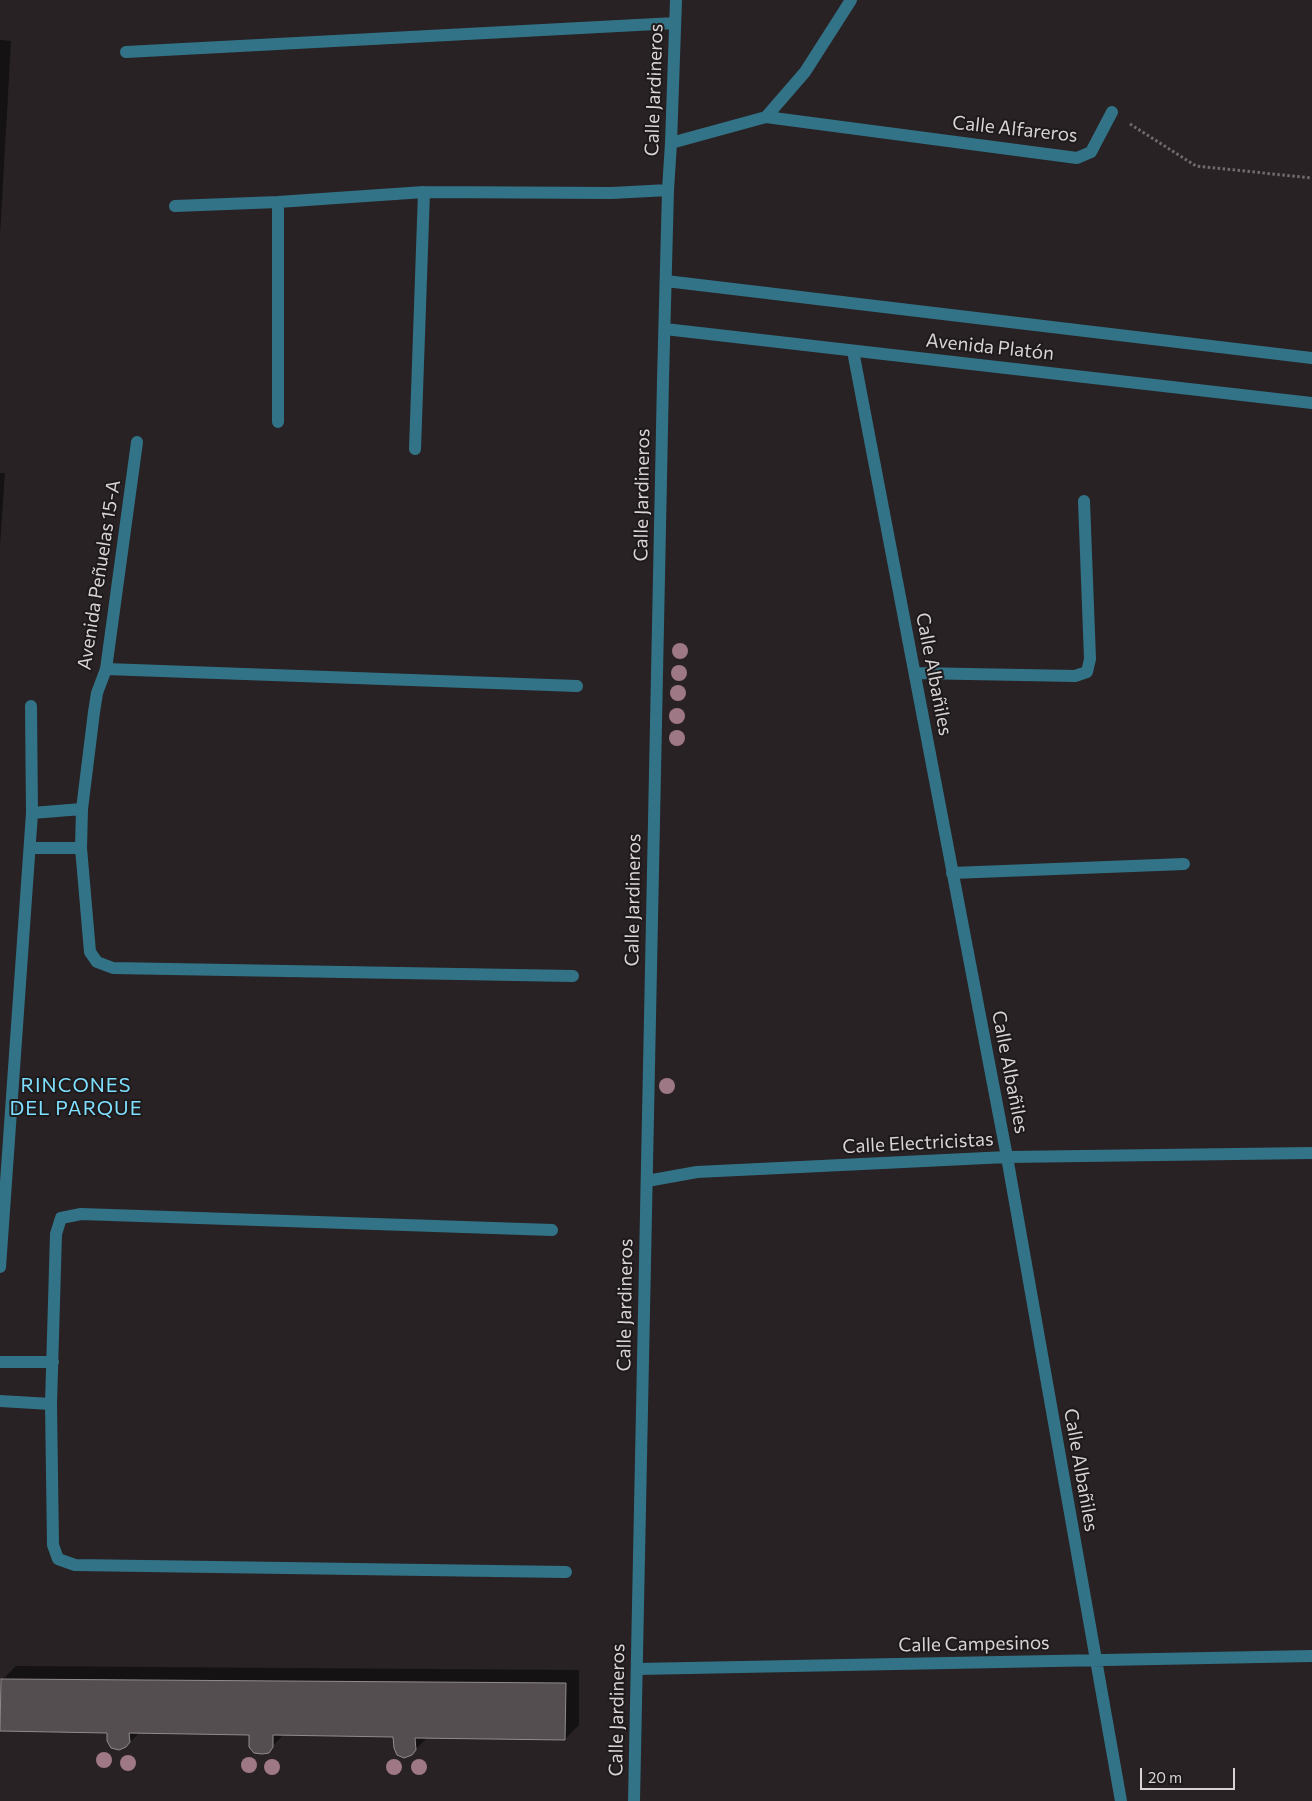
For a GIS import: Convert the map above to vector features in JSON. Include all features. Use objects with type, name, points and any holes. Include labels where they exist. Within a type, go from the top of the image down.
[{"type":"street","name":"Calle Jardineros","points":[[634,1801],[664,329],[676,0]]},
{"type":"street","points":[[671,143],[766,118],[805,72],[851,0]]},
{"type":"street","points":[[126,52],[675,23]]},
{"type":"street","name":"Calle Alfareros","points":[[766,118],[1077,158],[1091,152],[1112,112]]},
{"type":"street","points":[[175,206],[278,202],[424,192],[612,193],[668,190]]},
{"type":"street","points":[[415,449],[424,192]]},
{"type":"street","points":[[278,202],[278,422]]},
{"type":"street","name":"Avenida Platón","points":[[666,281],[1312,358]]},
{"type":"street","name":"Avenida Platón","points":[[664,329],[1312,402]]},
{"type":"street","name":"Calle Albañiles","points":[[853,350],[1007,1157],[1121,1801]]},
{"type":"street","name":"Avenida Peñuelas 15-A","points":[[137,442],[106,669],[97,693],[82,809],[81,848],[90,952],[97,962],[113,968],[573,976]]},
{"type":"street","points":[[914,674],[1075,676],[1087,672],[1090,659],[1084,501]]},
{"type":"street","points":[[106,669],[577,686]]},
{"type":"street","points":[[0,1267],[32,813],[31,706]]},
{"type":"street","points":[[32,813],[82,809]]},
{"type":"street","points":[[30,848],[81,848]]},
{"type":"street","points":[[952,873],[1184,864]]},
{"type":"street","name":"Calle Electricistas","points":[[646,1181],[697,1172],[1007,1157],[1312,1153]]},
{"type":"street","points":[[552,1230],[81,1214],[60,1218],[56,1234],[51,1404],[53,1545],[58,1560],[75,1565],[566,1572]]},
{"type":"street","points":[[0,1362],[53,1362]]},
{"type":"street","points":[[0,1402],[51,1404]]},
{"type":"street","name":"Calle Campesinos","points":[[637,1669],[1312,1656]]},
{"type":"path","points":[[1112,112],[1196,166],[1312,178]]},
{"type":"building","points":[[1,1679],[566,1683],[565,1740],[415,1738],[416,1750],[412,1755],[404,1758],[397,1755],[393,1737],[273,1735],[273,1747],[269,1753],[262,1754],[254,1753],[249,1747],[249,1735],[129,1733],[130,1742],[126,1747],[119,1750],[111,1748],[107,1741],[107,1733],[0,1731]]},
{"type":"district","name":"RINCONES DEL PARQUE","points":[[76,1096]]}]
